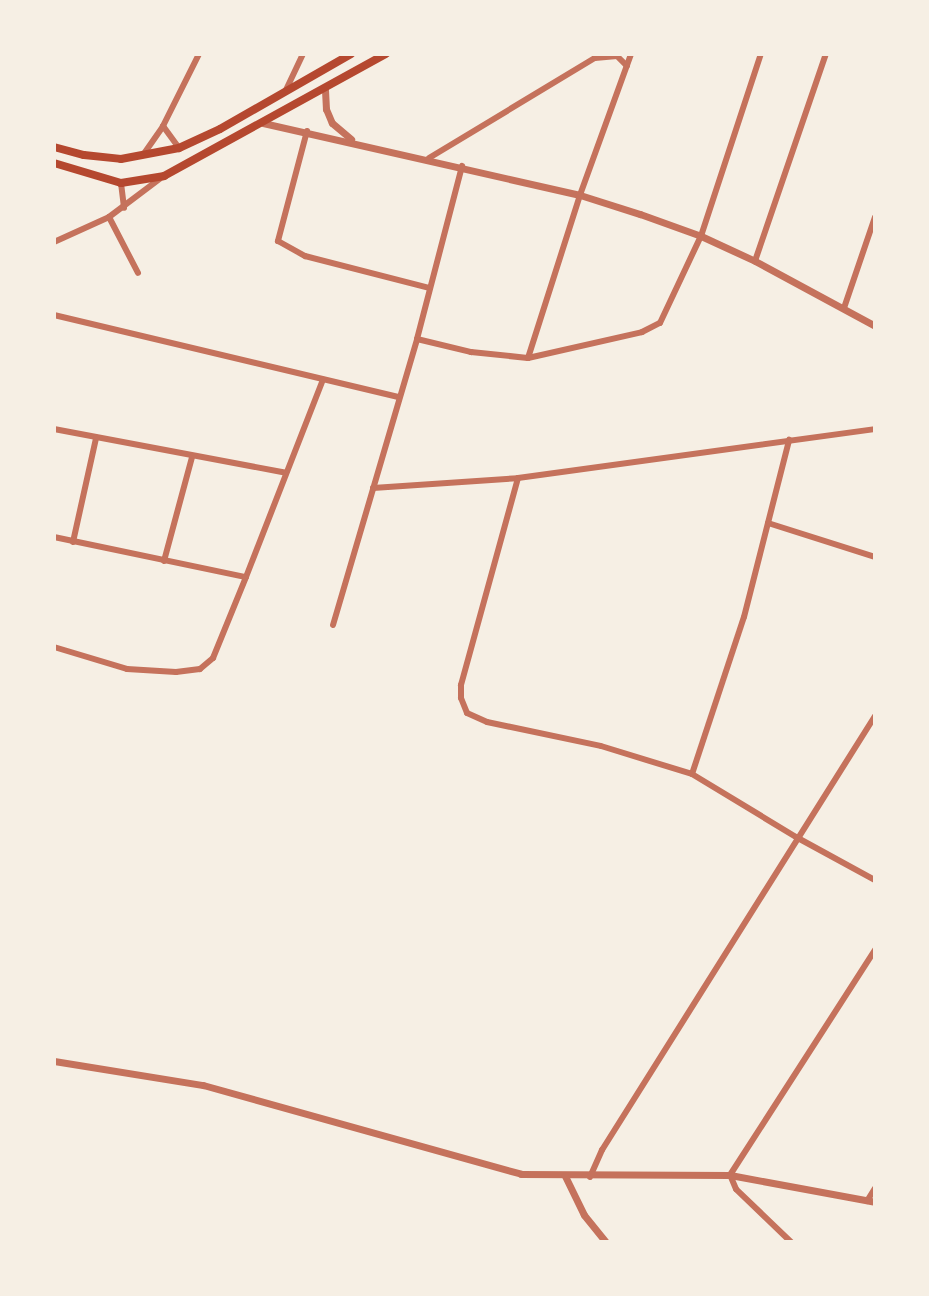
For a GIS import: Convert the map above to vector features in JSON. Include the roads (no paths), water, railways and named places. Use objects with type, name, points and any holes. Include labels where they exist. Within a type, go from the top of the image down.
[{"type":"main road","points":[[54,147],[104,158],[141,158],[179,148],[351,54]]},
{"type":"main road","points":[[54,163],[121,183],[164,176],[386,54]]},
{"type":"street","points":[[141,158],[163,126],[199,54]]},
{"type":"street","points":[[285,92],[303,54]]},
{"type":"street","points":[[528,358],[580,195],[631,54]]},
{"type":"street","points":[[417,339],[471,352],[528,358],[642,332],[660,323],[701,236],[761,54]]},
{"type":"street","points":[[755,261],[826,54]]},
{"type":"street","points":[[429,158],[595,58],[617,56],[627,66]]},
{"type":"street","points":[[325,90],[326,109],[332,123],[352,141]]},
{"type":"street","points":[[263,123],[429,158],[580,195],[701,236],[755,261],[875,326]]},
{"type":"street","points":[[163,126],[179,148]]},
{"type":"street","points":[[307,131],[278,241],[305,256],[430,288]]},
{"type":"street","points":[[333,625],[417,339],[462,166]]},
{"type":"street","points":[[54,242],[124,208],[164,176]]},
{"type":"street","points":[[121,183],[124,208]]},
{"type":"street","points":[[109,217],[138,273]]},
{"type":"street","points":[[844,308],[875,217]]},
{"type":"street","points":[[54,315],[398,397]]},
{"type":"street","points":[[54,647],[127,669],[200,669],[213,658],[323,379]]},
{"type":"street","points":[[54,429],[286,473]]},
{"type":"street","points":[[373,488],[518,478],[875,429]]},
{"type":"street","points":[[73,542],[96,438]]},
{"type":"street","points":[[692,774],[744,617],[789,440]]},
{"type":"street","points":[[164,561],[192,457]]},
{"type":"street","points":[[518,478],[461,685],[461,698],[467,713],[487,722],[601,746],[692,774],[875,880]]},
{"type":"street","points":[[768,523],[875,557]]},
{"type":"street","points":[[54,537],[246,577]]},
{"type":"street","points":[[590,1177],[602,1150],[796,837],[875,716]]},
{"type":"street","points":[[730,1175],[875,950]]},
{"type":"street","points":[[54,1061],[203,1085],[307,1111],[521,1174],[590,1177],[688,1172],[730,1175],[871,1202],[875,1188]]},
{"type":"street","points":[[730,1175],[736,1189],[791,1242]]},
{"type":"street","points":[[565,1176],[584,1215],[606,1242]]}]
